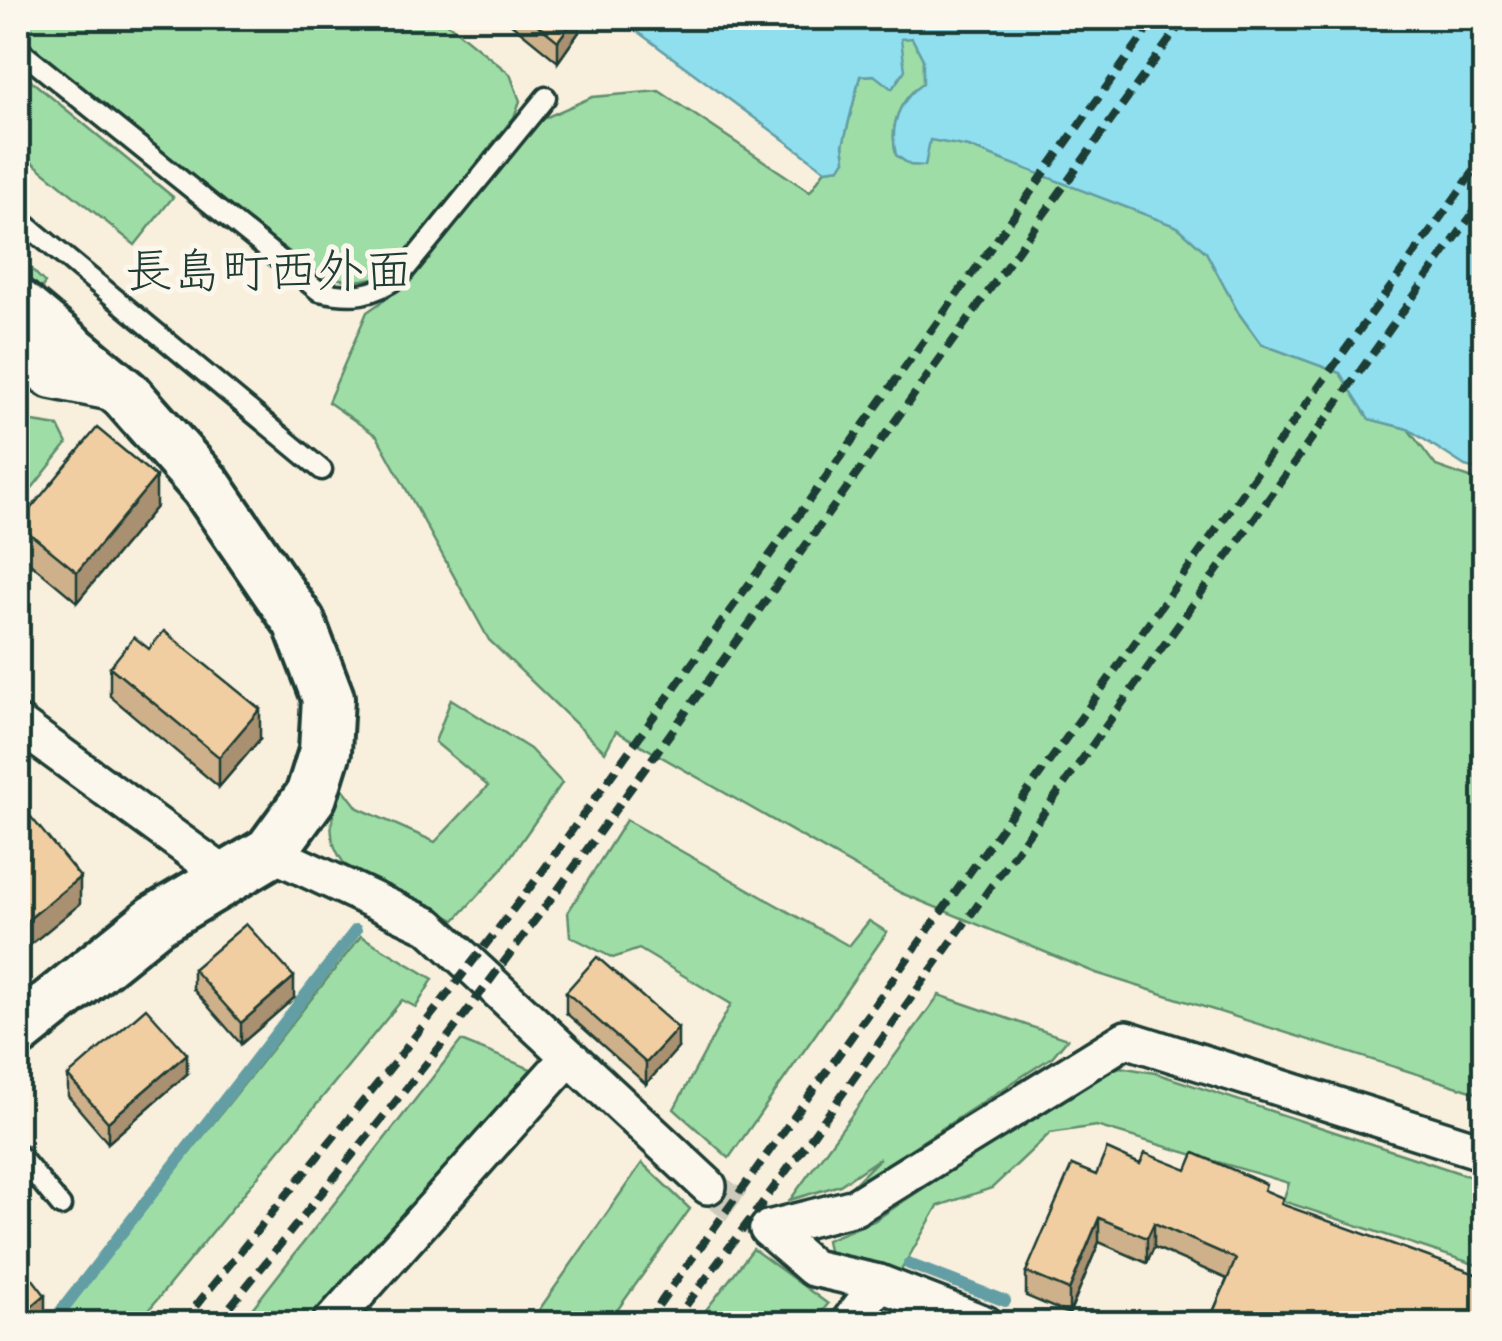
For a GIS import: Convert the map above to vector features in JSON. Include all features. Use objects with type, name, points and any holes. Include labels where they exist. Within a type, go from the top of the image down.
[{"type":"street","points":[[18,305],[126,395],[206,486],[299,622],[328,698],[326,751],[311,796],[270,852],[156,920],[18,1031]]},
{"type":"street","points":[[18,354],[50,380],[126,395]]},
{"type":"street","points":[[18,724],[226,876]]},
{"type":"street","points":[[270,852],[429,926],[708,1186]]},
{"type":"street","points":[[985,1324],[879,1283],[813,1268],[768,1229],[856,1207],[1126,1039],[1484,1152]]},
{"type":"street","points":[[330,1324],[569,1057]]},
{"type":"street","points":[[848,1324],[879,1283]]},
{"type":"lane","points":[[18,49],[319,291],[347,297],[380,292],[400,276],[546,97]]},
{"type":"lane","points":[[18,218],[322,470]]},
{"type":"lane","points":[[18,1154],[60,1206]]},
{"type":"green space","points":[[18,18],[441,18],[510,74],[520,101],[514,117],[387,276],[356,281],[324,277],[190,179],[18,37]]},
{"type":"green space","points":[[901,38],[912,38],[923,59],[923,83],[898,114],[894,133],[896,155],[910,165],[925,165],[929,139],[969,147],[1178,227],[1206,252],[1238,312],[1261,344],[1340,373],[1369,419],[1408,429],[1436,466],[1484,483],[1484,1095],[1096,973],[901,893],[616,731],[605,752],[489,640],[377,436],[328,402],[367,312],[390,296],[540,120],[592,97],[659,91],[810,192],[825,170],[839,168],[845,160],[843,145],[860,76],[874,75]]},
{"type":"green space","points":[[18,70],[173,197],[135,245],[18,151]]},
{"type":"green space","points":[[18,255],[45,283],[37,294],[18,278]]},
{"type":"green space","points":[[18,409],[27,421],[58,426],[67,444],[18,506]]},
{"type":"green space","points":[[451,699],[530,749],[562,783],[502,869],[455,920],[345,865],[332,836],[342,787],[358,808],[435,842],[488,786],[435,742]]},
{"type":"green space","points":[[626,820],[849,946],[869,921],[887,932],[729,1158],[674,1109],[731,1004],[639,949],[613,958],[570,936],[568,912]]},
{"type":"green space","points":[[361,936],[433,979],[416,1007],[402,1000],[138,1323],[55,1323]]},
{"type":"green space","points":[[939,995],[1067,1039],[1052,1057],[849,1189],[880,1158],[840,1185],[790,1200]]},
{"type":"green space","points":[[461,1041],[531,1069],[309,1323],[240,1324]]},
{"type":"green space","points":[[1120,1067],[1155,1073],[1484,1181],[1484,1274],[1483,1267],[1283,1201],[1289,1183],[1096,1126],[1050,1133],[992,1188],[938,1206],[899,1274],[828,1251],[826,1240],[874,1221],[1091,1077]]},
{"type":"green space","points":[[642,1163],[690,1209],[608,1323],[530,1323]]},
{"type":"green space","points":[[753,1249],[828,1304],[812,1323],[696,1323]]},
{"type":"water","points":[[619,18],[1484,18],[1484,471],[1465,466],[1408,429],[1369,419],[1340,373],[1261,344],[1238,312],[1206,252],[1178,227],[969,147],[930,140],[925,166],[910,165],[896,155],[894,133],[898,114],[923,83],[923,59],[912,38],[901,39],[905,70],[892,89],[874,75],[860,76],[843,145],[845,160],[840,168],[825,170]]},
{"type":"building","points":[[529,18],[575,18],[558,41]]},
{"type":"building","points":[[97,428],[156,477],[77,572],[18,524]]},
{"type":"building","points":[[164,631],[260,709],[219,757],[110,667],[134,637],[149,649]]},
{"type":"building","points":[[31,817],[80,877],[18,928],[18,828]]},
{"type":"building","points":[[246,924],[294,977],[241,1023],[193,969]]},
{"type":"building","points":[[597,957],[678,1028],[646,1063],[566,992]]},
{"type":"building","points":[[146,1008],[187,1054],[108,1122],[68,1076]]},
{"type":"building","points":[[1107,1149],[1140,1164],[1145,1153],[1187,1170],[1194,1153],[1266,1184],[1264,1190],[1283,1198],[1281,1204],[1484,1277],[1484,1324],[1403,1324],[1366,1311],[1362,1324],[1208,1324],[1236,1259],[1154,1223],[1147,1238],[1099,1218],[1069,1290],[1026,1272],[1072,1165],[1096,1175]]},
{"type":"building","points":[[25,1269],[45,1295],[18,1318],[18,1274]]},
{"type":"waterway","points":[[51,1324],[356,930]]},
{"type":"waterway","points":[[909,1264],[1005,1301]]},
{"type":"tunnel","points":[[708,1186],[768,1229]]},
{"type":"railway","points":[[181,1324],[395,1062],[542,872],[1156,18]]},
{"type":"railway","points":[[216,1324],[451,1033],[562,884],[1185,18]]},
{"type":"railway","points":[[645,1324],[1484,157]]},
{"type":"railway","points":[[672,1324],[813,1135],[1484,198]]},
{"type":"district","name":"長島町西外面","points":[[269,270]]}]
